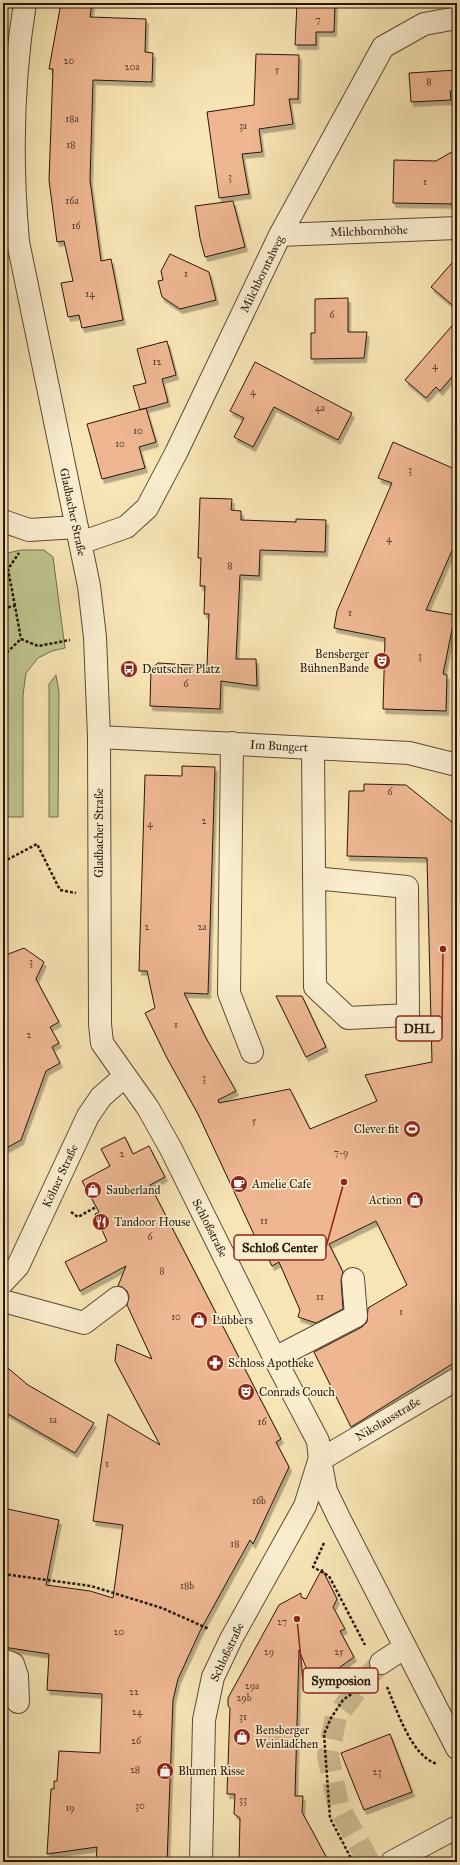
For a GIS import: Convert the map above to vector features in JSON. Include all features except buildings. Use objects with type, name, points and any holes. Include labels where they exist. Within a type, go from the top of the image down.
[{"type":"street","name":"Gladbacher Straße","points":[[25,3],[11,56],[14,103],[13,148],[18,242],[89,586],[95,637],[99,737],[100,1024]]},
{"type":"street","name":"Milchborntalweg","points":[[78,535],[126,527],[147,508],[176,453],[280,235],[383,47],[424,24],[457,18]]},
{"type":"street","name":"Milchbornhöhe","points":[[280,235],[457,228]]},
{"type":"street","points":[[3,521],[29,530],[78,535]]},
{"type":"street","name":"Im Bungert","points":[[99,737],[409,752],[457,765]]},
{"type":"street","points":[[232,744],[229,993],[252,1052]]},
{"type":"street","points":[[313,748],[314,878],[315,987],[348,1018],[408,1015],[407,886],[314,878]]},
{"type":"street","name":"Schloßstraße","points":[[100,1024],[102,1043],[148,1108],[171,1149],[318,1441],[326,1491],[457,1748]]},
{"type":"street","name":"Kölner Straße","points":[[3,1282],[18,1266],[88,1116],[101,1097],[125,1076]]},
{"type":"street","points":[[275,1358],[356,1316],[353,1279]]},
{"type":"street","points":[[3,1301],[84,1323],[117,1298]]},
{"type":"street","name":"Nikolausstraße","points":[[320,1460],[457,1379]]},
{"type":"street","name":"Schloßstraße","points":[[201,1862],[204,1720],[213,1677],[231,1639],[304,1506],[320,1460]]},
{"type":"street","points":[[377,1670],[405,1647]]},
{"type":"street","points":[[3,1660],[13,1664],[17,1676],[18,1702]]},
{"type":"street","points":[[392,1862],[457,1827]]},
{"type":"path","points":[[21,639],[8,569],[25,544],[29,530]]},
{"type":"path","points":[[3,608],[15,606]]},
{"type":"path","points":[[21,639],[38,646],[70,640],[70,633]]},
{"type":"path","points":[[3,656],[21,639]]},
{"type":"path","points":[[3,862],[37,844],[60,890],[99,897]]},
{"type":"path","points":[[313,1567],[326,1536]]},
{"type":"path","points":[[3,1574],[91,1586],[162,1608],[231,1639]]},
{"type":"path","points":[[353,1862],[330,1818],[324,1734],[331,1718],[343,1700],[377,1670]]},
{"type":"green space","points":[[21,550],[44,550],[53,557],[65,648],[52,651],[38,658],[26,673],[23,695],[23,817],[3,817],[3,554]]},
{"type":"green space","points":[[56,675],[59,692],[58,817],[49,817],[49,684]]},
{"type":"tunnel","points":[[369,1862],[338,1805],[328,1755],[336,1717],[364,1681],[381,1663]]},
{"type":"place","name":"Bensberger BühnenBande","points":[[382,661]]},
{"type":"place","name":"Deutscher Platz","points":[[129,669]]},
{"type":"place","name":"DHL","points":[[443,949]]},
{"type":"place","name":"Clever fit","points":[[412,1129]]},
{"type":"place","name":"Schloß Center","points":[[344,1182]]},
{"type":"place","name":"Amelie Cafe","points":[[239,1184]]},
{"type":"place","name":"Sauberland","points":[[93,1190]]},
{"type":"place","name":"Action","points":[[415,1200]]},
{"type":"place","name":"Tandoor House","points":[[101,1222]]},
{"type":"place","name":"Lübbers","points":[[199,1320]]},
{"type":"place","name":"Schloss Apotheke","points":[[215,1363]]},
{"type":"place","name":"Conrads Couch","points":[[246,1392]]},
{"type":"place","name":"Symposion","points":[[297,1619]]},
{"type":"place","name":"Bensberger Weinlädchen","points":[[242,1737]]},
{"type":"place","name":"Blumen Risse","points":[[165,1771]]}]
